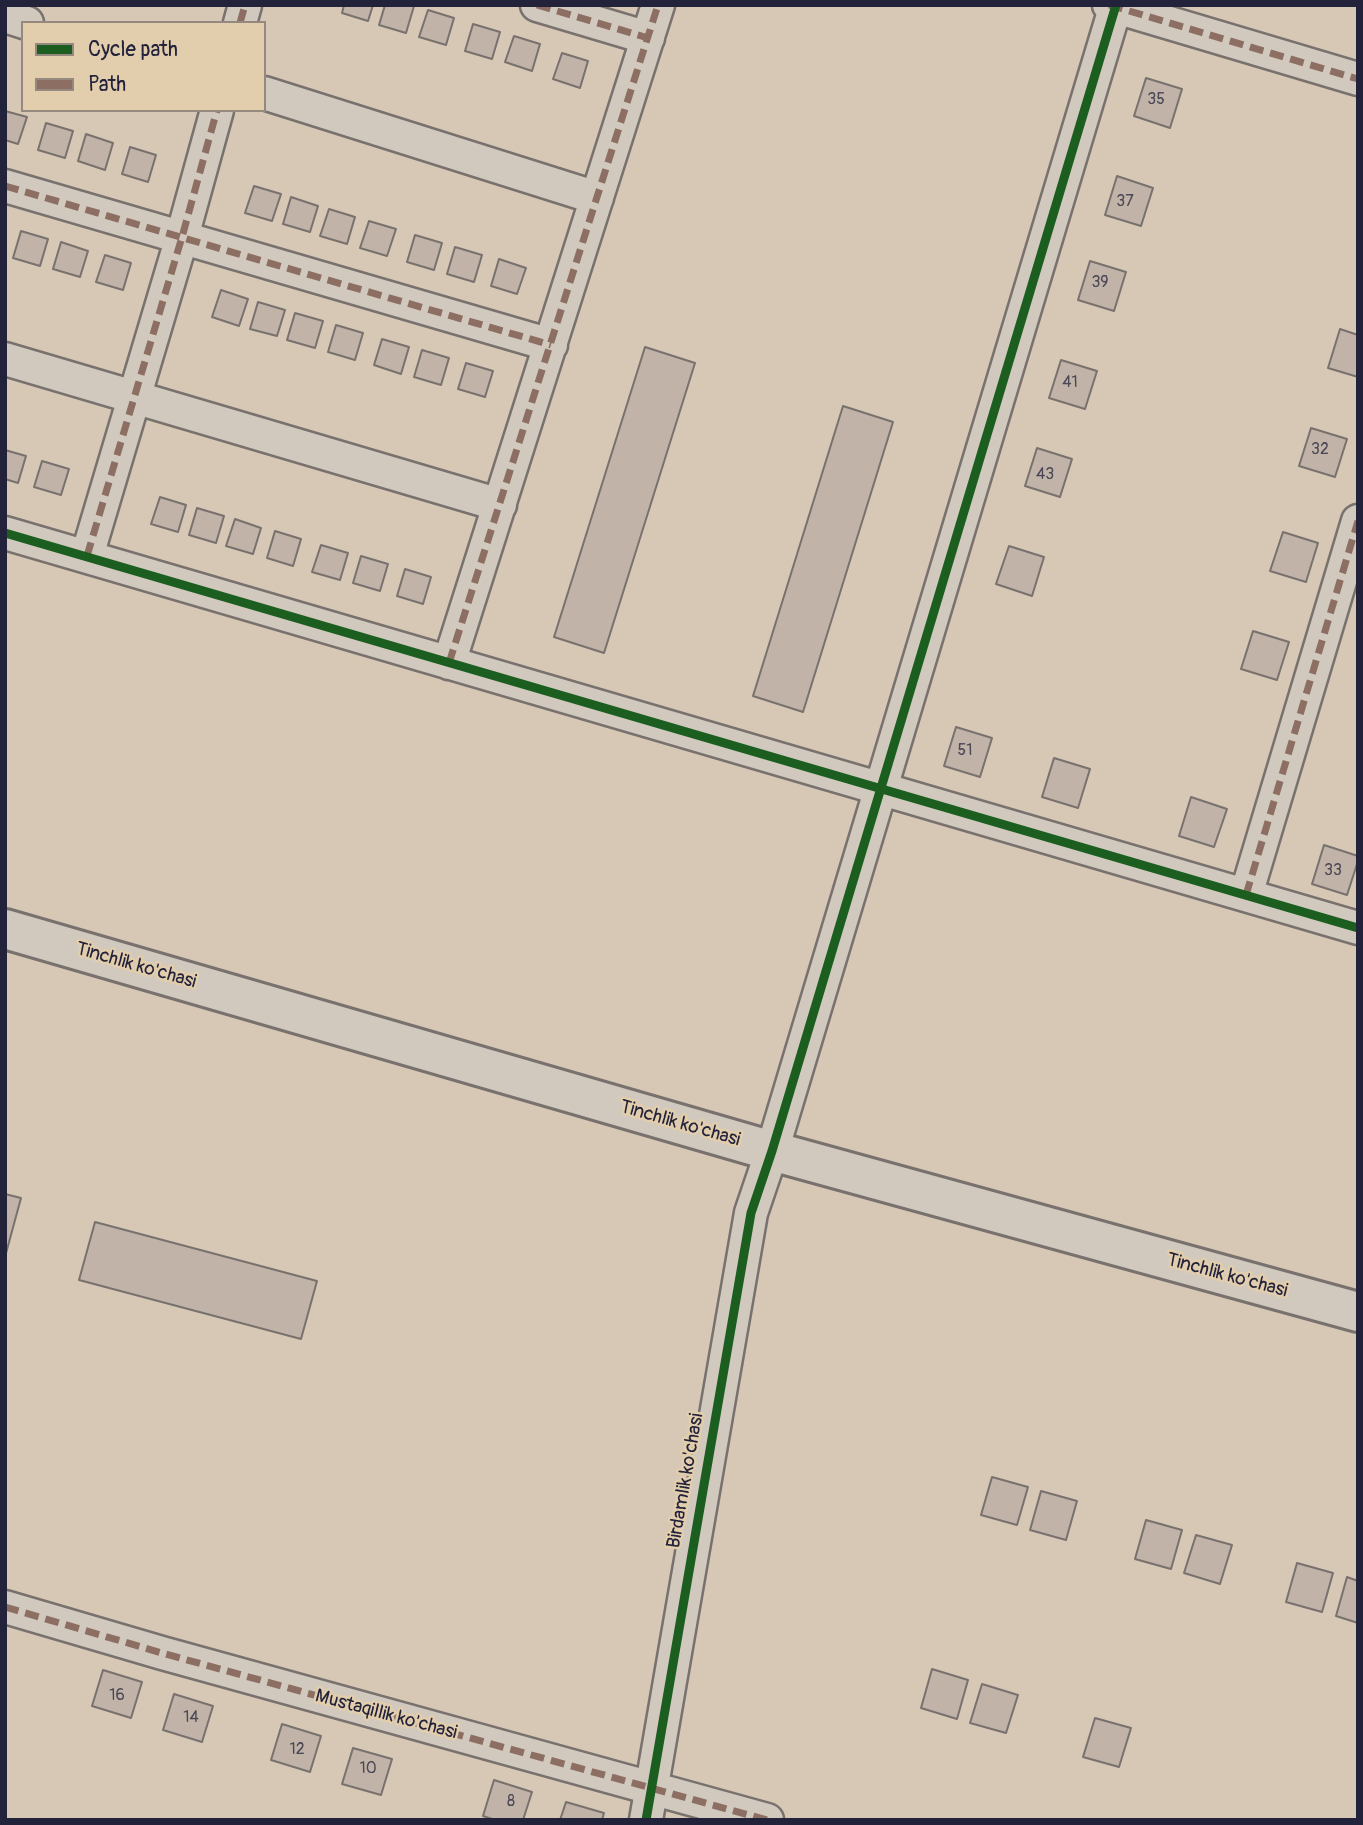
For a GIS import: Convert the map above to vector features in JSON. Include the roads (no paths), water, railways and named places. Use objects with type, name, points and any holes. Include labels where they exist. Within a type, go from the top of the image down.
[{"type":"main road","name":"Tinchlik ko'chasi","points":[[5,929],[772,1151],[1358,1312]]},
{"type":"street","points":[[537,5],[648,38]]},
{"type":"street","points":[[449,663],[659,5]]},
{"type":"street","points":[[1114,6],[1358,79]]},
{"type":"street","name":"Birdamlik ko'chasi","points":[[646,1820],[751,1213],[772,1151],[1114,6]]},
{"type":"street","points":[[266,94],[597,198]]},
{"type":"street","points":[[87,556],[216,112]]},
{"type":"street","points":[[5,186],[551,345]]},
{"type":"street","points":[[5,359],[500,505]]},
{"type":"street","points":[[1246,895],[1358,521]]},
{"type":"street","points":[[5,533],[1358,928]]},
{"type":"street","name":"Mustaqillik ko'chasi","points":[[5,1607],[766,1820]]}]
